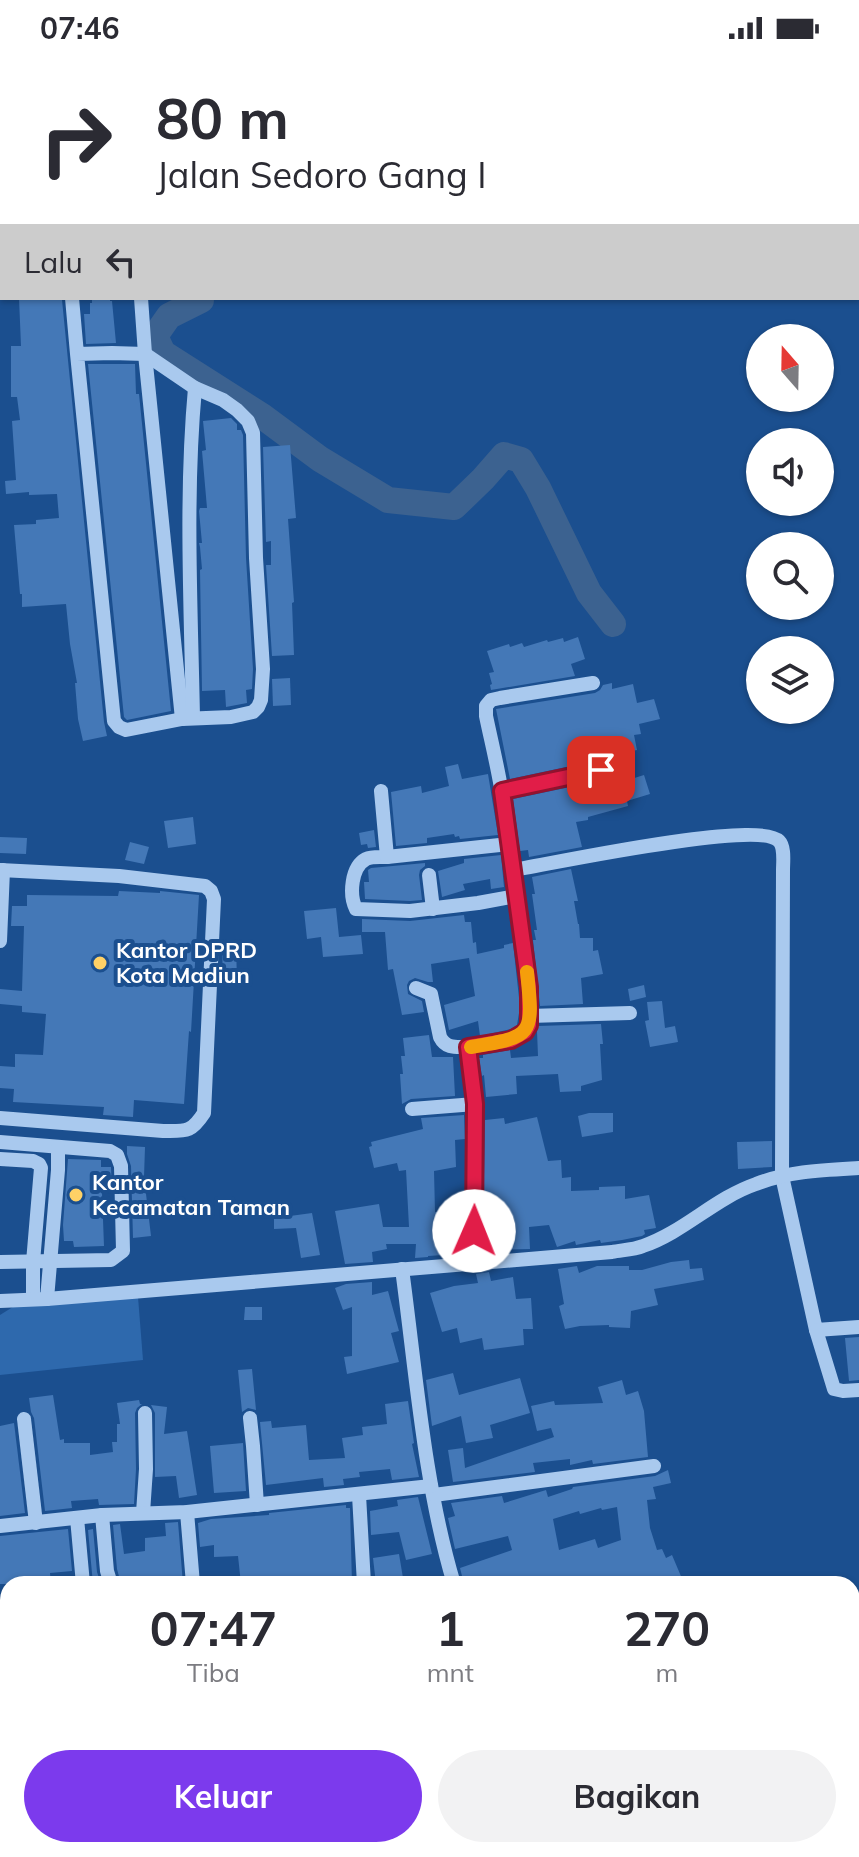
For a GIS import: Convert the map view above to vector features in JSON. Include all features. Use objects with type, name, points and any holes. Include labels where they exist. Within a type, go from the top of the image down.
[{"type":"street","points":[[72,300],[77,354],[114,721],[126,730],[188,718],[231,717],[253,712],[261,700],[263,669],[253,433],[248,421],[223,400],[195,388],[145,354],[77,354]]},
{"type":"street","points":[[141,300],[188,718]]},
{"type":"street","points":[[188,718],[190,438],[195,388]]},
{"type":"street","points":[[416,988],[431,994],[440,1037],[443,1043],[452,1047],[511,1040],[527,1028],[529,987],[502,791],[486,706],[489,701],[593,683]]},
{"type":"street","points":[[502,791],[601,770]]},
{"type":"street","points":[[381,791],[387,857]]},
{"type":"street","points":[[513,870],[685,840],[758,834],[780,841],[783,847],[782,1176],[816,1330],[834,1389],[859,1390]]},
{"type":"street","points":[[509,844],[370,857],[356,870],[352,899],[356,909],[360,910],[410,911],[516,896]]},
{"type":"street","points":[[0,941],[2,870],[119,876],[205,886],[214,899],[204,1113],[197,1125],[189,1131],[163,1131],[0,1118]]},
{"type":"street","points":[[429,875],[433,909]]},
{"type":"street","points":[[529,1016],[630,1013]]},
{"type":"street","points":[[468,1047],[475,1104],[473,1262]]},
{"type":"street","points":[[412,1109],[475,1104]]},
{"type":"street","points":[[0,1142],[110,1151],[117,1155],[121,1166],[123,1251],[111,1260],[0,1262]]},
{"type":"street","points":[[40,1299],[50,1262],[58,1147]]},
{"type":"street","points":[[0,1159],[33,1161],[41,1168],[33,1262],[40,1299]]},
{"type":"street","points":[[0,1308],[7,1301],[612,1252],[644,1246],[755,1184],[810,1170],[859,1168]]},
{"type":"street","points":[[402,1269],[433,1490],[452,1576]]},
{"type":"street","points":[[816,1330],[859,1327]]},
{"type":"street","points":[[143,1513],[145,1413]]},
{"type":"street","points":[[250,1418],[257,1505]]},
{"type":"street","points":[[24,1419],[36,1523]]},
{"type":"street","points":[[0,1526],[102,1515],[187,1512],[433,1490],[654,1466]]},
{"type":"street","points":[[359,1495],[364,1576]]},
{"type":"street","points":[[187,1512],[192,1576]]},
{"type":"street","points":[[102,1515],[109,1576]]},
{"type":"street","points":[[77,1518],[82,1576]]},
{"type":"shaded area","points":[[138,1297],[143,1360],[0,1375],[0,1315],[16,1305]]},
{"type":"building","points":[[19,300],[62,300],[107,736],[83,741],[66,604],[22,607],[14,525],[59,518],[57,494],[6,494],[5,481],[16,480],[12,421],[20,420],[17,397],[11,397],[11,346],[21,346]]},
{"type":"building","points":[[92,300],[112,301],[116,343],[86,344],[84,314],[90,314]]},
{"type":"building","points":[[88,364],[135,364],[136,394],[139,394],[171,711],[127,720],[124,717]]},
{"type":"building","points":[[231,418],[243,435],[253,669],[252,689],[246,690],[247,703],[226,707],[225,690],[202,691],[202,569],[199,543],[202,543],[199,511],[200,508],[207,508],[203,421]]},
{"type":"building","points":[[290,445],[296,518],[288,519],[294,655],[272,656],[266,565],[271,565],[271,541],[266,542],[263,447]]},
{"type":"building","points":[[578,637],[585,659],[571,664],[575,676],[491,690],[489,673],[494,672],[487,651],[509,644],[510,647],[522,643],[524,647],[547,640],[563,638],[564,642]]},
{"type":"building","points":[[290,678],[291,705],[273,706],[272,679]]},
{"type":"building","points":[[612,683],[612,689],[633,684],[637,703],[654,699],[660,719],[639,724],[641,734],[634,735],[637,750],[624,753],[628,780],[644,775],[650,794],[627,801],[628,806],[576,822],[582,847],[529,857],[528,850],[520,851],[513,799],[603,780],[610,774],[611,767],[599,760],[510,779],[496,709],[595,693],[603,685]]},
{"type":"building","points":[[458,764],[462,779],[488,774],[498,835],[460,839],[454,834],[427,838],[427,843],[396,846],[391,792],[421,786],[422,793],[449,786],[445,767]]},
{"type":"building","points":[[193,817],[196,844],[168,848],[164,821]]},
{"type":"building","points":[[374,830],[376,847],[361,845],[359,833]]},
{"type":"building","points":[[0,837],[27,838],[26,854],[0,853]]},
{"type":"building","points":[[130,842],[149,847],[144,864],[125,860]]},
{"type":"building","points":[[501,855],[504,887],[491,889],[490,879],[463,884],[465,890],[442,897],[438,871],[464,863],[464,859]]},
{"type":"building","points":[[425,863],[419,875],[422,900],[365,899],[364,882],[369,882],[368,870],[371,868]]},
{"type":"building","points":[[571,869],[578,901],[574,901],[580,938],[593,938],[593,951],[598,950],[603,974],[581,978],[583,1004],[540,1006],[533,940],[536,940],[534,930],[537,930],[532,877]]},
{"type":"building","points":[[119,891],[199,895],[184,1104],[134,1100],[133,1117],[103,1115],[104,1107],[13,1102],[14,1089],[0,1088],[0,1066],[15,1067],[15,1054],[43,1055],[46,1014],[22,1012],[22,1006],[0,1004],[0,989],[22,991],[24,926],[11,926],[12,906],[27,906],[27,895],[118,896]]},
{"type":"building","points":[[336,908],[339,937],[361,935],[363,954],[323,957],[321,937],[307,939],[304,911]]},
{"type":"building","points":[[464,915],[465,922],[471,922],[477,954],[513,943],[520,1007],[517,1025],[511,1029],[480,1036],[478,1021],[449,1030],[444,1005],[475,996],[469,958],[431,964],[433,982],[415,978],[409,981],[408,994],[422,1001],[424,1012],[402,1015],[393,969],[388,970],[385,932],[362,932],[362,919],[410,921]]},
{"type":"building","points":[[222,943],[236,943],[237,983],[223,983]]},
{"type":"building","points":[[644,985],[646,997],[630,1001],[628,989]]},
{"type":"building","points":[[662,1001],[665,1028],[675,1026],[678,1042],[650,1047],[645,1021],[649,1020],[647,1002]]},
{"type":"building","points":[[601,1024],[602,1080],[581,1086],[581,1091],[560,1092],[558,1074],[516,1076],[517,1094],[486,1097],[479,1058],[483,1055],[510,1050],[511,1058],[538,1056],[538,1026]]},
{"type":"building","points":[[429,1035],[432,1057],[453,1057],[455,1096],[411,1099],[402,1104],[400,1074],[403,1074],[401,1056],[405,1056],[403,1038]]},
{"type":"building","points":[[613,1113],[613,1132],[582,1137],[578,1116]]},
{"type":"building","points":[[464,1115],[465,1139],[455,1140],[456,1167],[434,1171],[435,1212],[457,1211],[459,1254],[415,1258],[416,1244],[386,1244],[387,1249],[372,1252],[373,1262],[345,1264],[335,1211],[379,1204],[383,1227],[409,1227],[406,1170],[399,1171],[397,1163],[374,1168],[369,1147],[372,1146],[371,1142],[423,1129],[421,1118]]},
{"type":"building","points":[[537,1117],[548,1161],[561,1160],[562,1178],[571,1177],[571,1191],[625,1186],[625,1199],[649,1195],[656,1228],[644,1230],[642,1236],[622,1240],[576,1245],[575,1241],[557,1247],[549,1225],[529,1227],[530,1249],[490,1250],[491,1226],[483,1228],[485,1120],[504,1118],[505,1124]]},
{"type":"building","points":[[772,1141],[772,1167],[738,1169],[737,1142]]},
{"type":"building","points":[[127,1146],[145,1147],[144,1177],[151,1236],[133,1238],[131,1166]]},
{"type":"building","points":[[68,1159],[101,1160],[101,1167],[111,1167],[112,1193],[102,1193],[104,1246],[74,1247],[73,1241],[64,1241]]},
{"type":"building","points":[[274,1202],[289,1202],[290,1216],[312,1213],[320,1255],[301,1258],[296,1228],[274,1229]]},
{"type":"building","points":[[689,1260],[690,1269],[702,1268],[704,1280],[654,1289],[658,1305],[631,1311],[630,1328],[609,1325],[565,1329],[559,1306],[564,1304],[558,1269],[577,1266],[579,1273],[597,1266],[629,1266],[629,1270],[642,1270]]},
{"type":"building","points":[[489,1272],[491,1281],[513,1277],[516,1299],[531,1298],[533,1329],[523,1329],[524,1345],[484,1350],[482,1338],[460,1343],[457,1328],[442,1332],[430,1293],[478,1283],[476,1274]]},
{"type":"building","points":[[372,1282],[372,1295],[388,1291],[399,1331],[391,1333],[399,1362],[347,1374],[344,1357],[352,1356],[352,1307],[343,1310],[335,1288]]},
{"type":"building","points":[[245,1307],[262,1307],[262,1320],[244,1320]]},
{"type":"building","points":[[859,1337],[859,1380],[849,1381],[845,1338]]},
{"type":"building","points":[[252,1369],[256,1410],[248,1408],[242,1412],[238,1370]]},
{"type":"building","points":[[453,1373],[459,1395],[520,1378],[530,1413],[490,1425],[493,1438],[466,1443],[461,1416],[432,1426],[426,1380]]},
{"type":"building","points":[[622,1380],[626,1395],[638,1391],[644,1411],[648,1457],[593,1464],[592,1460],[570,1465],[570,1459],[533,1463],[535,1472],[453,1482],[448,1450],[463,1448],[465,1468],[554,1437],[551,1428],[537,1431],[531,1406],[554,1401],[555,1405],[603,1403],[598,1387]]},
{"type":"building","points":[[53,1395],[60,1440],[64,1439],[64,1443],[90,1443],[90,1455],[113,1452],[112,1442],[117,1442],[117,1424],[120,1424],[117,1403],[139,1400],[142,1404],[135,1413],[134,1504],[99,1505],[98,1499],[71,1501],[72,1508],[45,1511],[29,1398]]},
{"type":"building","points":[[408,1401],[419,1477],[392,1480],[390,1469],[359,1472],[360,1477],[343,1479],[344,1485],[324,1487],[323,1478],[266,1485],[260,1422],[271,1421],[272,1428],[306,1425],[309,1460],[345,1458],[342,1438],[363,1435],[362,1427],[387,1424],[385,1404]]},
{"type":"building","points":[[151,1405],[167,1407],[164,1434],[187,1431],[197,1495],[179,1498],[176,1476],[155,1477],[155,1413]]},
{"type":"building","points":[[14,1423],[25,1513],[0,1516],[0,1426]]},
{"type":"building","points":[[243,1443],[246,1491],[214,1493],[210,1446]]},
{"type":"building","points":[[668,1470],[671,1483],[653,1487],[656,1499],[647,1500],[650,1528],[657,1550],[662,1549],[666,1558],[672,1555],[681,1576],[462,1576],[460,1568],[512,1550],[508,1536],[455,1549],[448,1518],[455,1516],[451,1503],[502,1496],[504,1503],[546,1490],[548,1497],[573,1487],[655,1476]],"holes":[[[617,1507],[621,1540],[598,1548],[595,1539],[559,1550],[553,1519],[579,1511],[580,1514]]]},
{"type":"building","points":[[418,1497],[432,1554],[406,1560],[399,1532],[371,1535],[370,1511],[398,1506],[397,1500]]},
{"type":"building","points":[[346,1505],[350,1508],[352,1576],[240,1576],[238,1556],[214,1557],[214,1545],[200,1547],[198,1523]]},
{"type":"building","points":[[178,1522],[182,1576],[119,1576],[113,1525],[120,1524],[124,1554],[145,1551],[145,1538],[166,1536],[165,1523]]},
{"type":"building","points":[[68,1529],[72,1571],[50,1573],[50,1576],[0,1576],[0,1536]]},
{"type":"building","points":[[93,1529],[98,1576],[92,1576],[88,1530]]},
{"type":"building","points":[[399,1554],[403,1576],[375,1576],[373,1558]]},
{"type":"waterway","points":[[201,300],[169,316],[155,336],[163,353],[262,416],[320,459],[388,500],[454,507],[504,455],[521,460],[589,593],[613,624]]},
{"type":"slow traffic","points":[[471,1047],[511,1040],[525,1032],[529,1025],[527,972]]},
{"type":"place","name":"Kantor DPRD Kota Madiun","points":[[100,963]]},
{"type":"place","name":"Kantor Kecamatan Taman","points":[[76,1195]]},
{"type":"route","points":[[474,1231],[475,1104],[468,1047],[511,1040],[525,1032],[529,1025],[529,987],[502,791],[601,770]]}]
